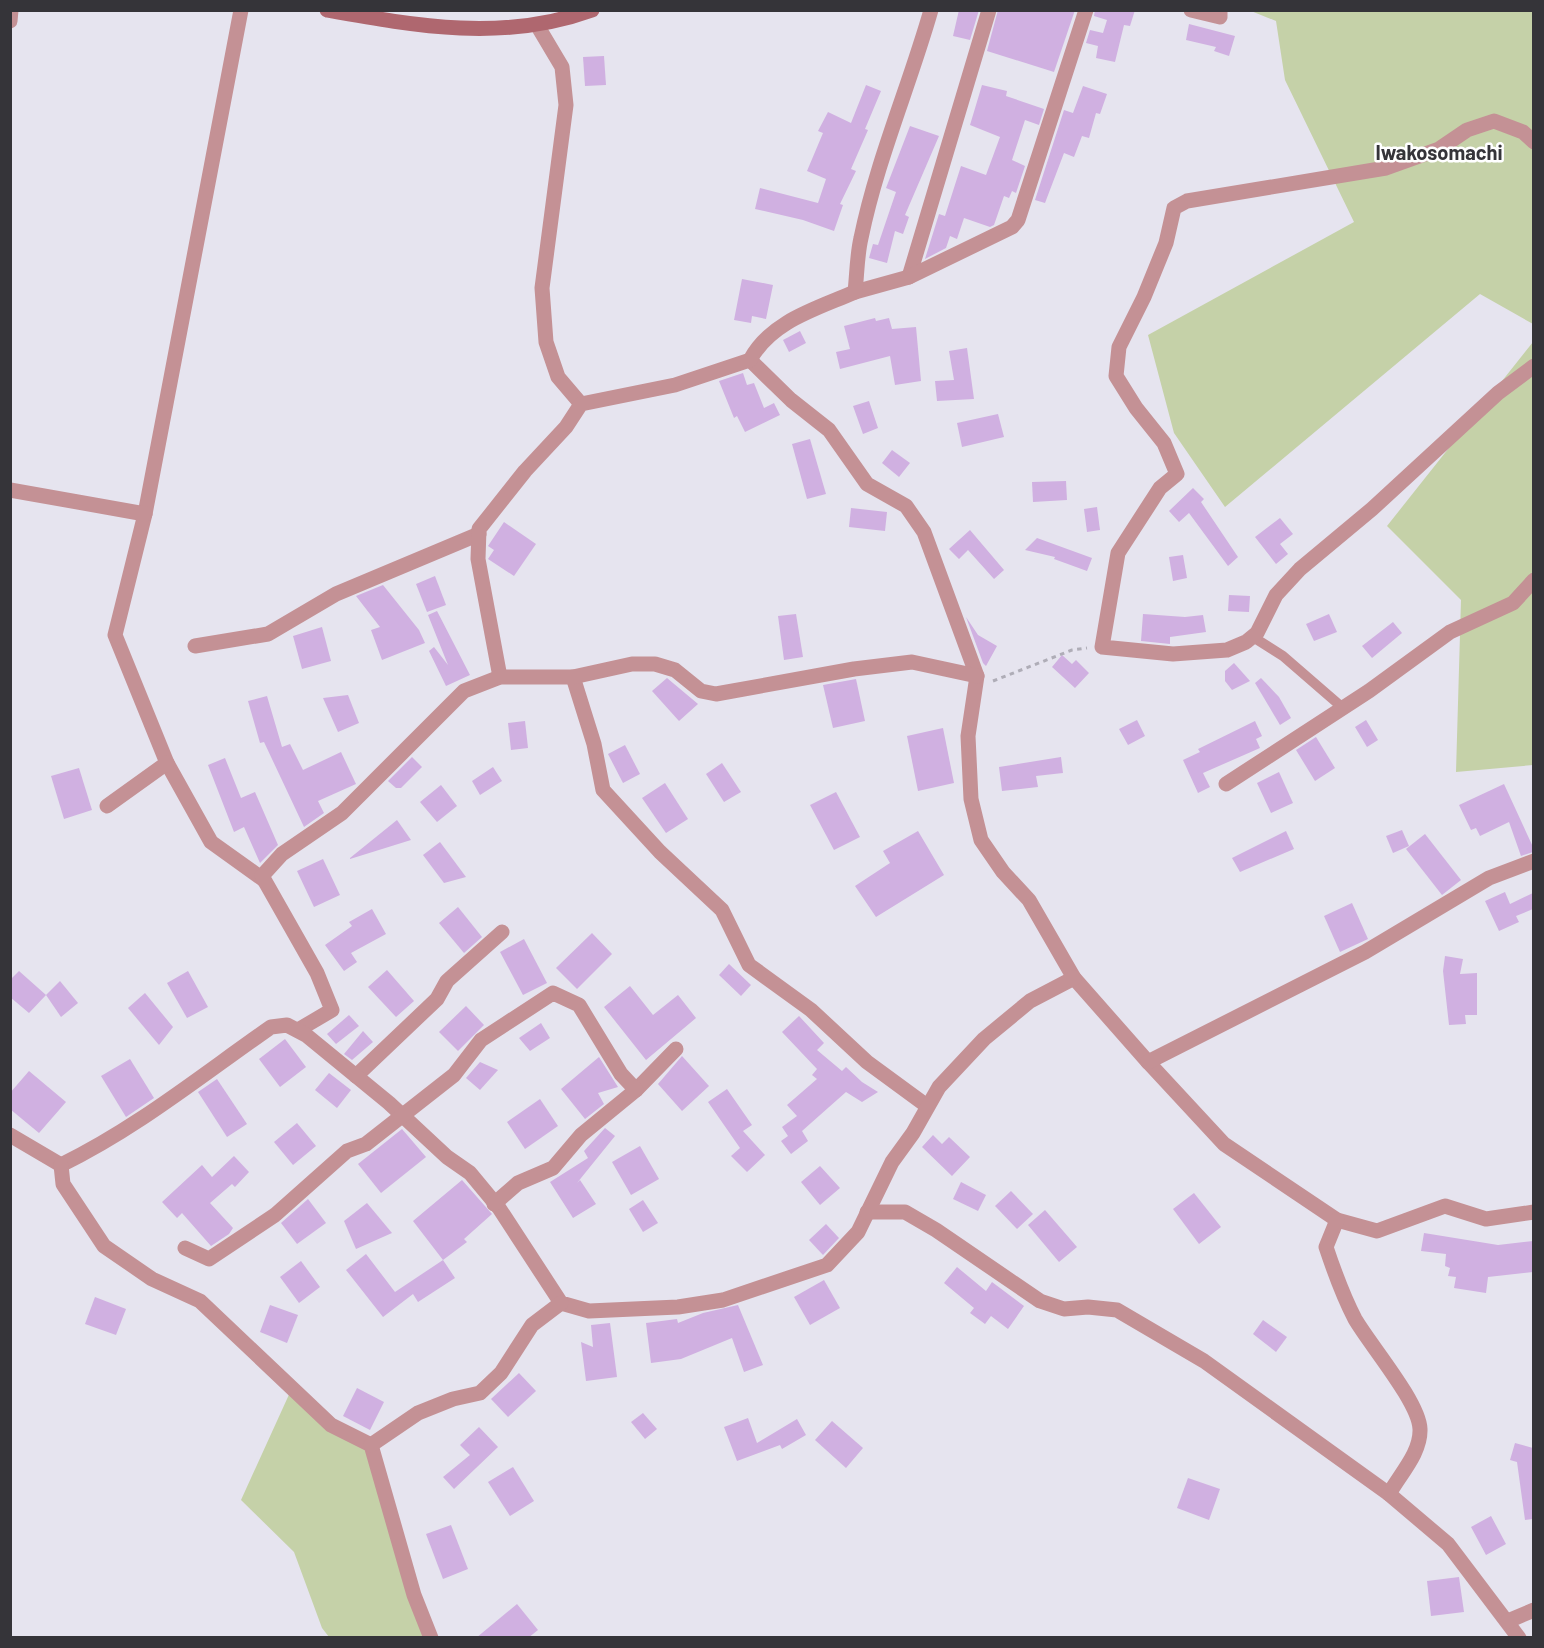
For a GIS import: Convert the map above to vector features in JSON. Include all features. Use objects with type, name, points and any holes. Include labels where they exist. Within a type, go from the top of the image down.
[{"type":"street","points":[[10,21],[11,10]]},
{"type":"street","points":[[241,10],[145,514],[115,635],[166,763],[211,842],[264,880]]},
{"type":"street","points":[[327,10],[430,28],[537,25],[592,10]]},
{"type":"street","points":[[855,292],[860,239],[884,152],[931,10]]},
{"type":"street","points":[[909,277],[989,10]]},
{"type":"street","points":[[500,677],[478,559],[479,534],[490,514],[566,427],[581,404],[675,385],[750,360],[756,348],[785,322],[855,292],[909,277],[1004,233],[1018,220],[1086,10]]},
{"type":"street","points":[[1191,10],[1220,17],[1220,10]]},
{"type":"street","points":[[537,25],[562,67],[566,105],[542,288],[546,342],[558,376],[581,404]]},
{"type":"street","points":[[1533,142],[1523,132],[1494,121],[1467,130],[1439,149],[1386,168],[1187,201],[1174,208],[1166,243],[1144,297],[1119,347],[1116,376],[1164,443],[1177,474],[1160,488],[1118,553],[1102,647],[1173,654],[1227,650],[1253,637],[1276,595],[1300,569],[1372,509],[1498,393],[1533,366]]},
{"type":"street","points":[[750,360],[791,400],[829,430],[867,484],[906,506],[924,532],[976,676],[968,736],[971,800],[981,840],[1003,872],[1029,900],[1074,978],[1148,1062],[1224,1144],[1337,1220],[1377,1231],[1445,1206],[1486,1219],[1533,1212]]},
{"type":"street","points":[[10,490],[145,514]]},
{"type":"street","points":[[195,645],[268,634],[336,594],[479,534]]},
{"type":"street","points":[[1226,784],[1343,708],[1450,632],[1513,603],[1533,580]]},
{"type":"street","points":[[298,1030],[332,1010],[317,973],[262,876],[282,854],[342,813],[464,691],[500,677],[573,677],[632,664],[655,664],[675,670],[701,691],[716,694],[854,669],[912,662],[976,676]]},
{"type":"street","points":[[573,677],[594,744],[603,790],[660,852],[723,910],[749,965],[811,1010],[867,1062],[927,1106]]},
{"type":"street","points":[[107,806],[166,763]]},
{"type":"street","points":[[1148,1062],[1365,952],[1489,878],[1533,861]]},
{"type":"street","points":[[356,1076],[437,999],[447,981],[502,932]]},
{"type":"street","points":[[61,1165],[97,1147],[147,1117],[271,1027],[287,1025],[298,1030],[356,1076],[447,1157],[470,1173],[494,1204],[561,1303],[589,1311],[608,1311],[678,1307],[723,1300],[827,1265],[858,1232],[892,1162],[913,1133],[939,1087],[984,1040],[1030,1001],[1074,978]]},
{"type":"street","points":[[185,1248],[209,1259],[275,1215],[347,1151],[366,1144],[454,1075],[481,1040],[553,993],[579,1005],[621,1074],[636,1090]]},
{"type":"street","points":[[494,1204],[518,1183],[553,1168],[581,1135],[636,1090],[676,1049]]},
{"type":"street","points":[[10,1135],[61,1165]]},
{"type":"street","points":[[61,1165],[63,1184],[104,1246],[152,1279],[200,1300],[332,1425],[371,1445],[414,1594],[432,1638]]},
{"type":"street","points":[[867,1212],[904,1212],[936,1230],[1040,1301],[1064,1309],[1088,1307],[1117,1310],[1204,1361],[1389,1494],[1448,1544],[1519,1638]]},
{"type":"street","points":[[1337,1220],[1326,1247],[1337,1279],[1356,1319],[1412,1405],[1420,1427],[1418,1446],[1389,1494]]},
{"type":"street","points":[[371,1445],[418,1413],[453,1399],[480,1393],[501,1373],[532,1325],[561,1303]]},
{"type":"street","points":[[1508,1621],[1533,1610]]},
{"type":"lane","points":[[1253,637],[1283,656],[1343,708]]},
{"type":"path","points":[[976,676],[996,682],[1072,650],[1102,647]]},
{"type":"green space","points":[[1251,11],[1533,11],[1533,324],[1480,294],[1225,507],[1174,433],[1148,335],[1354,222],[1285,80],[1276,21]]},
{"type":"green space","points":[[1533,342],[1533,765],[1456,772],[1461,600],[1387,526]]},
{"type":"green space","points":[[292,1388],[371,1445],[431,1637],[329,1637],[322,1628],[294,1552],[241,1500]]},
{"type":"building","points":[[959,10],[979,10],[970,40],[953,36]]},
{"type":"building","points":[[998,10],[1075,10],[1054,72],[987,51]]},
{"type":"building","points":[[1095,10],[1135,10],[1130,26],[1124,25],[1115,62],[1096,58],[1098,46],[1086,43],[1090,30],[1103,33],[1107,20],[1094,16]]},
{"type":"building","points":[[1189,24],[1235,36],[1229,56],[1214,51],[1216,47],[1186,40]]},
{"type":"building","points":[[604,56],[606,85],[585,86],[583,57]]},
{"type":"building","points":[[866,85],[881,91],[865,129],[868,130],[851,169],[856,171],[840,204],[843,205],[834,231],[803,220],[755,209],[760,188],[818,203],[826,179],[807,171],[823,133],[818,131],[828,112],[851,123]]},
{"type":"building","points":[[982,85],[1007,91],[1006,96],[1044,109],[1039,125],[1025,120],[1012,160],[1025,166],[1016,193],[1012,191],[1009,198],[1004,196],[994,225],[990,227],[964,218],[957,239],[950,236],[946,248],[925,259],[939,214],[945,216],[961,166],[986,175],[1000,137],[970,125]]},
{"type":"building","points":[[1083,86],[1107,94],[1100,114],[1096,113],[1089,138],[1082,136],[1074,157],[1064,153],[1045,203],[1035,200],[1064,110],[1073,113]]},
{"type":"building","points":[[910,126],[939,136],[905,215],[909,217],[903,234],[895,231],[887,263],[869,258],[873,244],[878,245],[896,192],[886,188]]},
{"type":"building","points":[[742,279],[773,285],[766,319],[752,316],[751,323],[734,320]]},
{"type":"building","points":[[875,318],[876,321],[889,318],[892,329],[916,327],[921,381],[895,385],[890,356],[840,369],[836,352],[850,349],[844,326]]},
{"type":"building","points":[[800,331],[806,343],[789,352],[783,340]]},
{"type":"building","points":[[967,348],[974,399],[937,401],[935,381],[954,380],[949,351]]},
{"type":"building","points":[[743,373],[747,385],[754,383],[764,408],[774,403],[780,415],[745,432],[737,416],[734,418],[719,381]]},
{"type":"building","points":[[869,401],[878,428],[863,434],[853,406]]},
{"type":"building","points":[[998,414],[1004,437],[962,447],[957,423]]},
{"type":"building","points":[[810,439],[826,494],[807,499],[792,444]]},
{"type":"building","points":[[892,450],[910,463],[899,477],[882,463]]},
{"type":"building","points":[[1066,481],[1067,500],[1033,502],[1032,482]]},
{"type":"building","points":[[1193,488],[1204,499],[1201,502],[1238,557],[1228,566],[1189,513],[1179,522],[1169,511]]},
{"type":"building","points":[[1097,507],[1100,530],[1087,532],[1084,509]]},
{"type":"building","points":[[851,508],[887,512],[885,531],[849,527]]},
{"type":"building","points":[[1280,518],[1293,534],[1280,544],[1288,554],[1276,564],[1255,537]]},
{"type":"building","points":[[504,522],[536,544],[514,576],[488,559],[494,550],[488,546]]},
{"type":"building","points":[[970,530],[1004,570],[994,579],[968,550],[959,559],[949,549]]},
{"type":"building","points":[[1037,538],[1092,558],[1087,571],[1054,559],[1055,557],[1025,550]]},
{"type":"building","points":[[1183,555],[1187,578],[1173,581],[1169,557]]},
{"type":"building","points":[[435,576],[446,605],[427,612],[416,584]]},
{"type":"building","points":[[383,585],[419,630],[425,643],[382,660],[371,630],[380,627],[356,596]]},
{"type":"building","points":[[1229,595],[1250,596],[1249,612],[1228,611]]},
{"type":"building","points":[[437,611],[470,675],[446,686],[429,651],[434,647],[448,665],[428,615]]},
{"type":"building","points":[[796,614],[803,657],[784,660],[778,616]]},
{"type":"building","points":[[1143,614],[1185,617],[1203,615],[1206,632],[1170,637],[1170,644],[1141,641]]},
{"type":"building","points":[[1329,614],[1337,632],[1314,641],[1306,624]]},
{"type":"building","points":[[966,617],[978,635],[997,646],[986,666],[983,663]]},
{"type":"building","points":[[1393,622],[1402,633],[1372,658],[1362,646]]},
{"type":"building","points":[[322,627],[331,661],[302,669],[293,636]]},
{"type":"building","points":[[1062,655],[1072,664],[1076,660],[1089,673],[1075,688],[1052,667]]},
{"type":"building","points":[[1234,663],[1250,681],[1232,690],[1225,681],[1225,671]]},
{"type":"building","points":[[667,678],[698,704],[679,721],[652,691]]},
{"type":"building","points":[[1261,678],[1279,697],[1291,718],[1280,725],[1255,683]]},
{"type":"building","points":[[856,679],[865,721],[833,728],[823,685]]},
{"type":"building","points":[[348,695],[359,723],[338,732],[323,698]]},
{"type":"building","points":[[267,696],[282,747],[290,744],[303,770],[341,752],[356,784],[318,801],[324,813],[304,827],[264,742],[260,743],[248,701]]},
{"type":"building","points":[[1137,720],[1145,736],[1128,745],[1119,729]]},
{"type":"building","points":[[1366,720],[1378,740],[1367,747],[1355,727]]},
{"type":"building","points":[[525,721],[528,748],[511,750],[508,723]]},
{"type":"building","points":[[1255,721],[1262,736],[1256,739],[1260,748],[1203,773],[1210,787],[1198,793],[1183,760],[1200,752],[1198,749]]},
{"type":"building","points":[[943,728],[954,783],[918,791],[907,736]]},
{"type":"building","points":[[1316,737],[1335,768],[1315,781],[1296,750]]},
{"type":"building","points":[[625,745],[640,774],[623,783],[608,754]]},
{"type":"building","points":[[412,757],[422,767],[401,788],[396,788],[388,781]]},
{"type":"building","points":[[1061,757],[1063,773],[1036,776],[1038,787],[1002,791],[999,767]]},
{"type":"building","points":[[225,758],[241,798],[255,792],[278,845],[260,863],[244,827],[234,832],[208,765]]},
{"type":"building","points":[[722,763],[741,792],[724,802],[706,774]]},
{"type":"building","points":[[493,767],[502,781],[480,795],[472,781]]},
{"type":"building","points":[[79,768],[92,810],[64,819],[51,776]]},
{"type":"building","points":[[1279,772],[1293,803],[1271,813],[1257,783]]},
{"type":"building","points":[[665,783],[688,819],[666,833],[642,798]]},
{"type":"building","points":[[1504,784],[1533,847],[1533,852],[1521,856],[1509,822],[1480,836],[1476,828],[1471,830],[1459,805]]},
{"type":"building","points":[[441,785],[457,806],[437,822],[420,802]]},
{"type":"building","points":[[836,792],[860,837],[834,850],[810,805]]},
{"type":"building","points":[[397,820],[411,840],[350,859],[350,858]]},
{"type":"building","points":[[1402,830],[1409,846],[1393,853],[1386,836]]},
{"type":"building","points":[[918,831],[944,875],[876,917],[855,886],[890,863],[883,851]]},
{"type":"building","points":[[1286,831],[1294,849],[1240,872],[1232,858]]},
{"type":"building","points":[[1425,834],[1461,880],[1442,895],[1406,849]]},
{"type":"building","points":[[440,842],[466,877],[444,883],[423,855]]},
{"type":"building","points":[[323,859],[340,895],[314,907],[297,871]]},
{"type":"building","points":[[1505,892],[1510,904],[1533,893],[1533,909],[1516,916],[1519,922],[1499,931],[1485,901]]},
{"type":"building","points":[[1352,903],[1368,939],[1340,952],[1324,916]]},
{"type":"building","points":[[458,907],[482,937],[464,953],[439,923]]},
{"type":"building","points":[[372,909],[386,934],[351,953],[357,962],[344,971],[325,945],[352,926],[349,922]]},
{"type":"building","points":[[592,933],[612,954],[577,989],[556,968]]},
{"type":"building","points":[[524,939],[547,983],[523,995],[500,952]]},
{"type":"building","points":[[1445,956],[1463,959],[1460,974],[1477,973],[1477,1015],[1465,1015],[1466,1024],[1449,1025],[1443,971]]},
{"type":"building","points":[[729,964],[751,985],[741,996],[719,975]]},
{"type":"building","points":[[387,970],[414,1001],[396,1017],[368,987]]},
{"type":"building","points":[[19,971],[46,995],[29,1013],[10,997],[10,980]]},
{"type":"building","points":[[188,971],[208,1007],[187,1018],[167,983]]},
{"type":"building","points":[[60,981],[78,1003],[61,1017],[46,995]]},
{"type":"building","points":[[630,986],[653,1015],[678,995],[696,1018],[646,1060],[604,1007]]},
{"type":"building","points":[[145,993],[173,1027],[159,1045],[128,1008]]},
{"type":"building","points":[[466,1006],[484,1025],[458,1051],[439,1032]]},
{"type":"building","points":[[349,1015],[359,1026],[336,1044],[327,1034]]},
{"type":"building","points":[[799,1016],[824,1043],[817,1050],[842,1071],[846,1067],[862,1082],[878,1092],[862,1102],[846,1092],[802,1131],[808,1141],[791,1154],[781,1141],[788,1136],[782,1127],[797,1116],[787,1105],[817,1079],[812,1075],[817,1069],[782,1032]]},
{"type":"building","points":[[541,1023],[550,1038],[530,1051],[519,1038]]},
{"type":"building","points":[[363,1031],[373,1042],[352,1060],[344,1054]]},
{"type":"building","points":[[285,1039],[306,1067],[280,1087],[259,1059]]},
{"type":"building","points":[[682,1056],[709,1086],[682,1111],[658,1084]]},
{"type":"building","points":[[599,1057],[618,1087],[598,1093],[604,1104],[585,1119],[561,1089]]},
{"type":"building","points":[[130,1059],[154,1098],[126,1117],[101,1076]]},
{"type":"building","points":[[480,1062],[498,1070],[480,1090],[466,1078]]},
{"type":"building","points":[[29,1071],[66,1102],[39,1133],[10,1109],[10,1093]]},
{"type":"building","points":[[329,1073],[351,1090],[337,1108],[315,1090]]},
{"type":"building","points":[[217,1079],[247,1124],[227,1137],[198,1092]]},
{"type":"building","points":[[727,1089],[752,1125],[743,1131],[765,1155],[747,1172],[731,1156],[740,1148],[708,1102]]},
{"type":"building","points":[[540,1099],[558,1126],[525,1149],[507,1122]]},
{"type":"building","points":[[297,1123],[316,1146],[293,1165],[274,1142]]},
{"type":"building","points":[[605,1128],[615,1136],[577,1183],[580,1180],[596,1204],[573,1218],[550,1182],[588,1158],[584,1151]]},
{"type":"building","points":[[402,1129],[426,1157],[381,1193],[358,1164]]},
{"type":"building","points":[[933,1135],[942,1144],[949,1137],[970,1157],[952,1176],[922,1147]]},
{"type":"building","points":[[640,1146],[659,1179],[631,1195],[612,1162]]},
{"type":"building","points":[[234,1156],[249,1172],[235,1187],[232,1184],[210,1203],[233,1228],[229,1234],[211,1246],[182,1213],[177,1218],[162,1202],[202,1165],[212,1177]]},
{"type":"building","points":[[820,1166],[840,1188],[820,1205],[801,1182]]},
{"type":"building","points":[[462,1180],[492,1214],[464,1239],[467,1242],[443,1260],[413,1221]]},
{"type":"building","points":[[961,1182],[986,1195],[978,1211],[953,1199]]},
{"type":"building","points":[[1011,1191],[1033,1214],[1017,1229],[995,1206]]},
{"type":"building","points":[[1194,1193],[1221,1227],[1199,1244],[1173,1209]]},
{"type":"building","points":[[308,1199],[326,1223],[297,1244],[281,1223]]},
{"type":"building","points":[[643,1200],[658,1223],[643,1232],[629,1209]]},
{"type":"building","points":[[367,1203],[392,1233],[356,1249],[344,1221]]},
{"type":"building","points":[[1045,1210],[1077,1247],[1059,1262],[1028,1225]]},
{"type":"building","points":[[826,1224],[839,1238],[823,1255],[809,1240]]},
{"type":"building","points":[[1424,1233],[1498,1245],[1533,1241],[1533,1272],[1488,1277],[1486,1293],[1454,1288],[1456,1277],[1448,1276],[1450,1268],[1445,1266],[1446,1254],[1421,1251]]},
{"type":"building","points":[[366,1254],[395,1292],[443,1260],[455,1278],[418,1302],[413,1294],[383,1317],[346,1270]]},
{"type":"building","points":[[301,1261],[320,1287],[299,1303],[280,1277]]},
{"type":"building","points":[[957,1267],[986,1291],[992,1282],[1024,1306],[1008,1329],[991,1316],[985,1324],[970,1313],[974,1308],[944,1283]]},
{"type":"building","points":[[824,1280],[840,1308],[810,1325],[794,1297]]},
{"type":"building","points":[[95,1297],[126,1309],[116,1335],[85,1324]]},
{"type":"building","points":[[270,1305],[298,1315],[287,1343],[260,1332]]},
{"type":"building","points":[[738,1305],[763,1365],[744,1372],[732,1338],[681,1359],[651,1363],[646,1323],[677,1319],[678,1323],[703,1313]]},
{"type":"building","points":[[1263,1320],[1287,1337],[1276,1352],[1253,1334]]},
{"type":"building","points":[[610,1323],[617,1377],[586,1381],[581,1342],[593,1347],[591,1325]]},
{"type":"building","points":[[519,1373],[536,1391],[508,1417],[491,1399]]},
{"type":"building","points":[[357,1388],[384,1402],[370,1430],[343,1416]]},
{"type":"building","points":[[643,1413],[657,1429],[645,1439],[631,1422]]},
{"type":"building","points":[[748,1418],[757,1443],[797,1419],[806,1435],[782,1449],[780,1445],[737,1461],[724,1427]]},
{"type":"building","points":[[832,1421],[863,1448],[846,1468],[815,1440]]},
{"type":"building","points":[[479,1427],[498,1447],[454,1489],[443,1477],[470,1455],[460,1445]]},
{"type":"building","points":[[1515,1443],[1533,1448],[1533,1519],[1525,1520],[1517,1462],[1510,1460]]},
{"type":"building","points":[[513,1467],[534,1501],[510,1516],[488,1482]]},
{"type":"building","points":[[1188,1478],[1220,1489],[1209,1520],[1177,1508]]},
{"type":"building","points":[[1491,1516],[1506,1544],[1486,1555],[1471,1527]]},
{"type":"building","points":[[451,1525],[468,1569],[443,1579],[426,1534]]},
{"type":"building","points":[[1459,1577],[1464,1612],[1431,1616],[1427,1581]]},
{"type":"building","points":[[517,1604],[538,1630],[528,1638],[476,1638]]},
{"type":"district","name":"Iwakosomachi","points":[[1439,152]]}]
